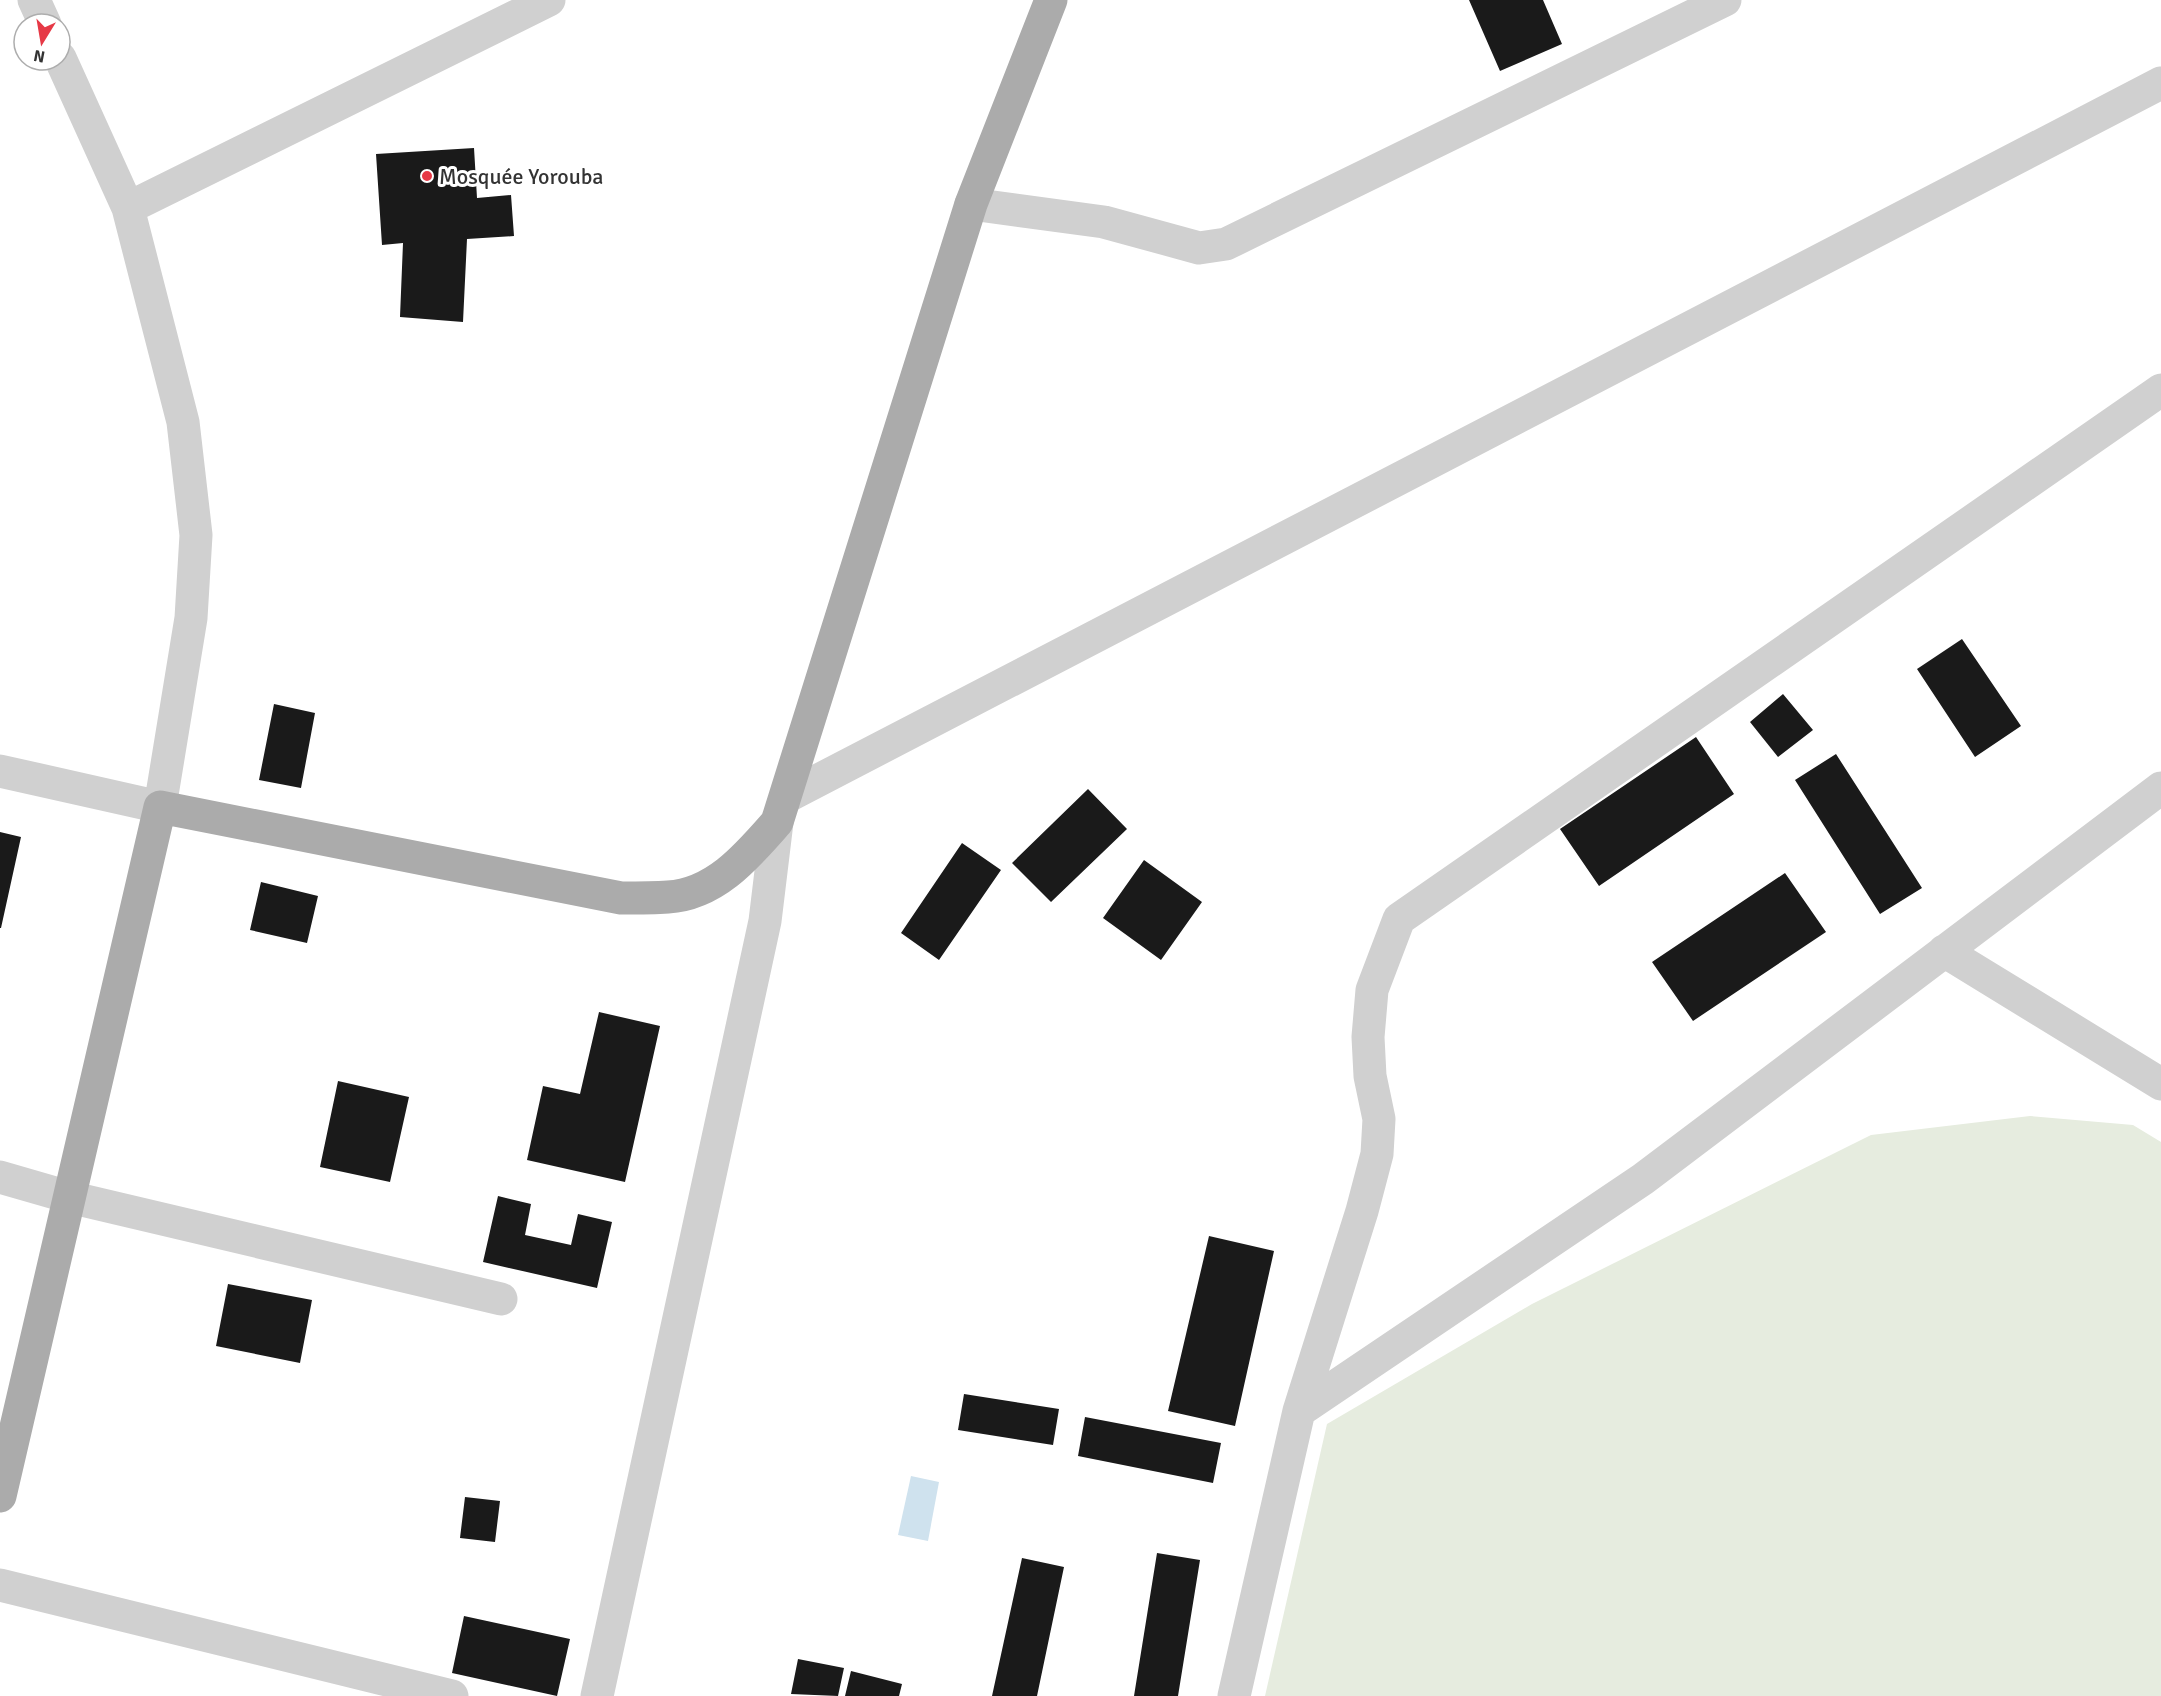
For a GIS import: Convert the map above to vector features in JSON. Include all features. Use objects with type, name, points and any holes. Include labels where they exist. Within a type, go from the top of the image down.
[{"type":"main road","points":[[0,1496],[160,807],[621,898],[671,897],[709,886],[742,861],[782,809],[971,204],[1051,0]]},
{"type":"street","points":[[128,208],[549,0]]},
{"type":"street","points":[[971,204],[1104,222],[1198,248],[1226,244],[1725,0]]},
{"type":"street","points":[[0,771],[160,807],[191,618],[196,535],[183,422],[128,208],[66,72]]},
{"type":"street","points":[[597,1696],[765,921],[782,809],[2161,83]]},
{"type":"street","points":[[1234,1696],[1299,1411],[1377,1154],[1379,1119],[1370,1076],[1368,1037],[1372,990],[1400,920],[2161,390]]},
{"type":"street","points":[[1299,1411],[1643,1179],[2161,788]]},
{"type":"street","points":[[1944,951],[2161,1084]]},
{"type":"street","points":[[0,1177],[69,1197],[501,1299]]},
{"type":"street","points":[[0,1585],[452,1696]]},
{"type":"shaded area","points":[[2030,1116],[2133,1125],[2161,1142],[2161,1696],[1265,1696],[1327,1424],[1532,1304],[1871,1135]]},
{"type":"water","points":[[911,1476],[939,1482],[928,1541],[898,1535]]},
{"type":"building","points":[[1469,0],[1543,0],[1562,44],[1500,71]]},
{"type":"building","points":[[474,148],[477,198],[511,195],[514,236],[467,239],[463,322],[400,317],[403,243],[382,245],[376,154]]},
{"type":"building","points":[[1962,639],[2021,726],[1975,757],[1917,669]]},
{"type":"building","points":[[1783,694],[1813,730],[1778,757],[1750,722]]},
{"type":"building","points":[[274,704],[315,713],[301,788],[259,780]]},
{"type":"building","points":[[1696,737],[1734,794],[1599,886],[1560,829]]},
{"type":"building","points":[[1836,754],[1922,888],[1880,914],[1795,780]]},
{"type":"building","points":[[1088,789],[1127,829],[1051,902],[1012,863]]},
{"type":"building","points":[[0,832],[21,837],[1,928],[0,928]]},
{"type":"building","points":[[962,843],[1001,870],[939,960],[901,933]]},
{"type":"building","points":[[1144,860],[1202,902],[1161,960],[1103,918]]},
{"type":"building","points":[[1785,873],[1826,932],[1693,1021],[1652,962]]},
{"type":"building","points":[[261,882],[318,896],[307,943],[250,930]]},
{"type":"building","points":[[599,1012],[660,1026],[625,1182],[527,1160],[543,1086],[580,1094]]},
{"type":"building","points":[[338,1081],[409,1097],[390,1182],[320,1167]]},
{"type":"building","points":[[498,1196],[531,1204],[525,1235],[571,1245],[578,1214],[612,1222],[597,1288],[483,1262]]},
{"type":"building","points":[[1209,1236],[1274,1251],[1235,1426],[1168,1411]]},
{"type":"building","points":[[228,1284],[312,1300],[300,1363],[216,1346]]},
{"type":"building","points":[[964,1394],[1059,1409],[1053,1445],[958,1430]]},
{"type":"building","points":[[1085,1417],[1221,1443],[1213,1483],[1078,1456]]},
{"type":"building","points":[[465,1497],[500,1501],[495,1542],[460,1538]]},
{"type":"building","points":[[1157,1553],[1200,1560],[1178,1696],[1134,1696]]},
{"type":"building","points":[[1022,1558],[1064,1567],[1037,1696],[992,1696]]},
{"type":"building","points":[[464,1616],[570,1639],[557,1696],[452,1673]]},
{"type":"building","points":[[798,1659],[844,1668],[838,1696],[791,1694]]},
{"type":"building","points":[[851,1671],[902,1684],[899,1696],[845,1696]]},
{"type":"place","name":"Mosquée Yorouba","points":[[427,176]]}]
